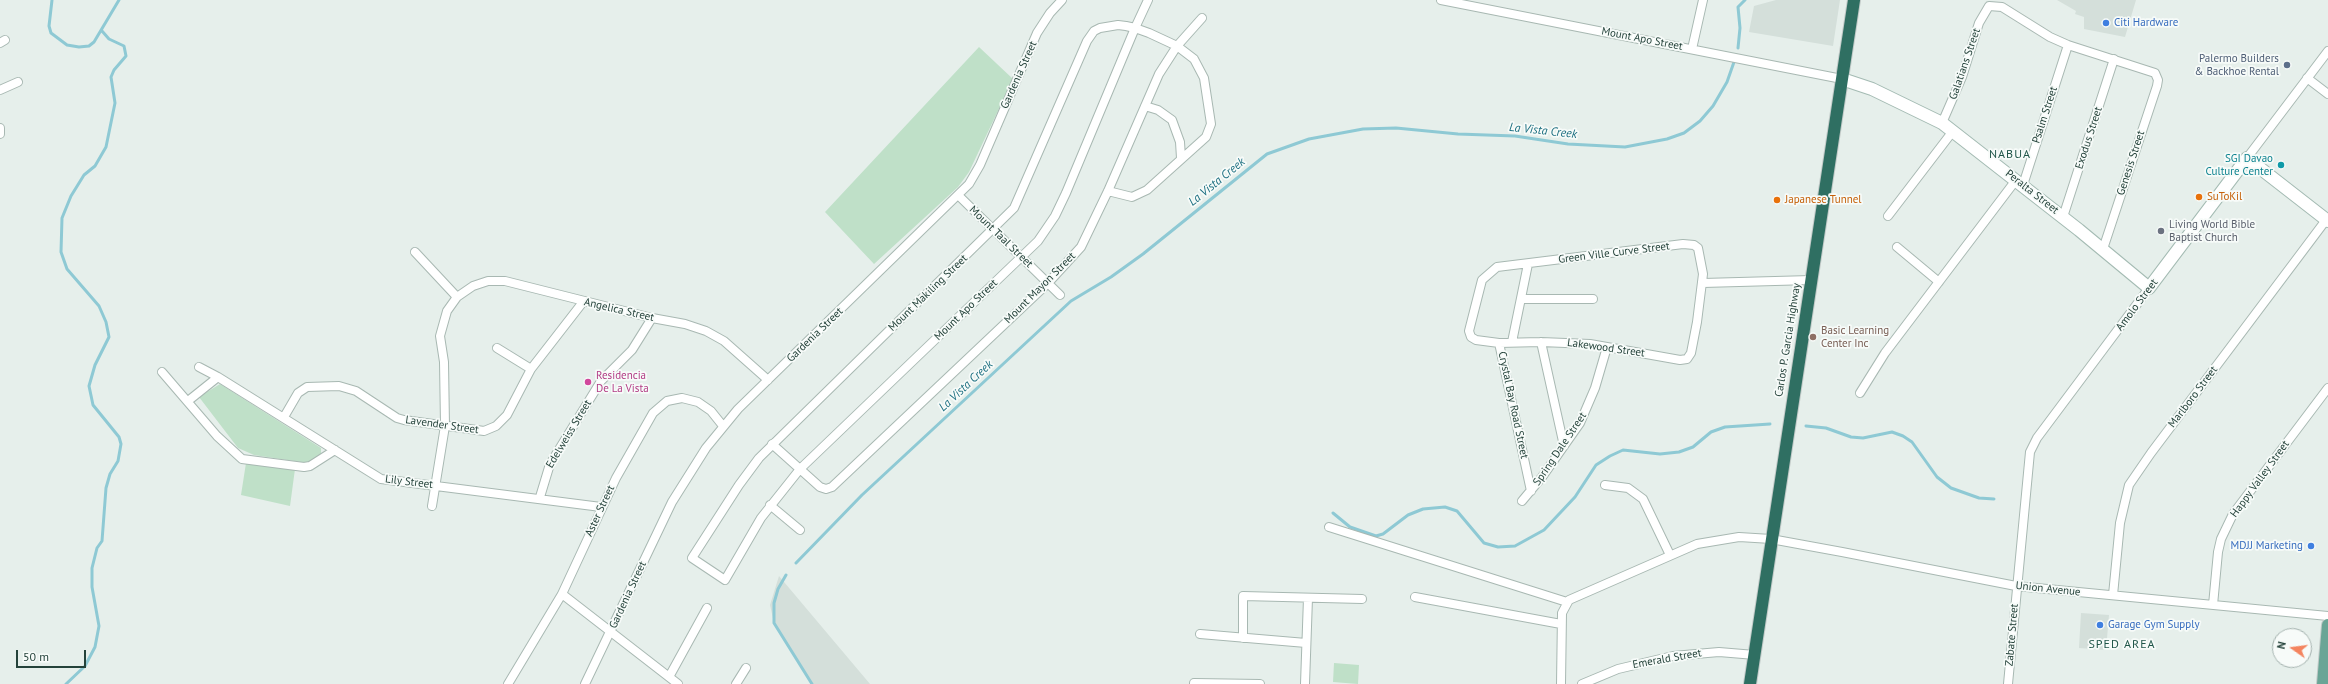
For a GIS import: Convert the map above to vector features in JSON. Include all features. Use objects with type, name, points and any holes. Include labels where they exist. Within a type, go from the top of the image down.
[{"type":"highway","name":"Carlos P. Garcia Highway","points":[[1750,684],[1854,0]]},
{"type":"main road","points":[[2323,684],[2328,625]]},
{"type":"street","name":"Gardenia Street","points":[[586,684],[672,502],[723,426],[768,380],[959,196],[969,184],[980,165],[1037,33],[1050,13],[1062,0]]},
{"type":"street","name":"Mount Apo Street","points":[[725,580],[770,505],[800,469],[1038,241],[1055,216],[1134,28],[1148,0]]},
{"type":"street","name":"Mount Apo Street","points":[[1441,0],[1842,80]]},
{"type":"street","points":[[1692,49],[1703,0]]},
{"type":"street","name":"Galatians Street","points":[[1942,123],[1962,76],[1979,23],[1989,6],[2002,7],[2050,37],[2068,45]]},
{"type":"street","name":"Mount Mayon Street","points":[[800,469],[820,487],[826,489],[835,485],[1048,283],[1081,247],[1108,191],[1159,74],[1176,46],[1202,18]]},
{"type":"street","name":"Mount Makiling Street","points":[[725,580],[692,558],[739,485],[772,444],[994,230],[1014,208],[1021,196],[1090,36],[1094,31],[1106,26],[1118,25],[1134,28],[1176,46],[1186,52],[1199,66],[1211,118],[1210,130],[1206,137],[1147,190],[1138,195],[1123,196],[1108,191]]},
{"type":"street","points":[[2068,45],[2114,59]]},
{"type":"street","name":"Psalm Street","points":[[1860,393],[1885,353],[1939,282],[2019,182],[2068,45]]},
{"type":"street","name":"Amolo Street","points":[[2016,586],[2030,452],[2037,438],[2328,51]]},
{"type":"street","name":"Genesis Street","points":[[2103,249],[2157,86],[2157,76],[2151,71],[2114,59]]},
{"type":"street","name":"Exodus Street","points":[[2063,217],[2114,59]]},
{"type":"street","points":[[2307,78],[2328,94]]},
{"type":"street","name":"Peralta Street","points":[[1842,80],[1872,89],[1942,123],[2063,217],[2149,288]]},
{"type":"street","points":[[0,90],[18,82]]},
{"type":"street","points":[[1145,106],[1158,110],[1172,120],[1180,142],[1181,158]]},
{"type":"street","points":[[0,128],[0,133]]},
{"type":"street","points":[[1888,216],[1953,131]]},
{"type":"street","points":[[2247,158],[2327,220]]},
{"type":"street","name":"Mount Taal Street","points":[[959,196],[1060,295]]},
{"type":"street","name":"Marlboro Street","points":[[2113,595],[2120,523],[2129,485],[2151,453],[2327,220]]},
{"type":"street","name":"Green Ville Curve Street","points":[[1499,343],[1476,340],[1469,331],[1482,280],[1497,268],[1683,244],[1694,245],[1698,248],[1702,264],[1703,283]]},
{"type":"street","points":[[1896,247],[1939,282]]},
{"type":"street","points":[[415,252],[457,297]]},
{"type":"street","points":[[1512,342],[1528,264]]},
{"type":"street","points":[[1703,283],[1811,280]]},
{"type":"street","name":"Angelica Street","points":[[432,506],[445,426],[444,362],[440,336],[447,311],[457,297],[473,286],[488,281],[505,281],[583,302],[685,324],[706,331],[724,342],[768,380]]},
{"type":"street","name":"Lakewood Street","points":[[1499,343],[1541,342],[1607,347],[1680,360],[1687,359],[1691,353],[1703,283]]},
{"type":"street","points":[[1521,299],[1593,299]]},
{"type":"street","name":"Lavender Street","points":[[284,417],[298,393],[307,387],[324,385],[339,386],[356,391],[397,418],[484,431],[496,426],[506,416],[531,369],[583,302]]},
{"type":"street","name":"Edelweiss Street","points":[[540,497],[550,464],[600,381],[632,350],[652,318]]},
{"type":"street","points":[[1541,342],[1564,446]]},
{"type":"street","name":"Crystal Bay Road Street","points":[[1499,343],[1532,491]]},
{"type":"street","name":"Spring Dale Street","points":[[1522,501],[1532,491],[1564,446],[1587,409],[1607,347]]},
{"type":"street","points":[[497,348],[531,369]]},
{"type":"street","name":"Lily Street","points":[[199,367],[284,417],[381,479],[540,497],[601,507]]},
{"type":"street","points":[[162,372],[188,400],[217,436],[242,459],[310,466],[335,450]]},
{"type":"street","points":[[188,400],[218,377]]},
{"type":"street","name":"Happy Valley Street","points":[[2213,605],[2218,552],[2222,538],[2233,514],[2328,388]]},
{"type":"street","name":"Aster Street","points":[[508,684],[562,594],[601,507],[653,413],[667,401],[682,398],[698,402],[711,412],[723,426]]},
{"type":"street","points":[[772,444],[800,469]]},
{"type":"street","points":[[1605,485],[1628,488],[1643,499],[1670,555]]},
{"type":"street","points":[[770,505],[800,530]]},
{"type":"street","points":[[1329,526],[1567,602],[1562,613],[1561,684]]},
{"type":"street","name":"Union Avenue","points":[[1567,602],[1576,595],[1637,571],[1697,544],[1739,537],[1771,539],[2016,586],[2328,616]]},
{"type":"street","name":"Zabate Street","points":[[2008,684],[2016,586]]},
{"type":"street","points":[[562,594],[678,684]]},
{"type":"street","points":[[1243,638],[1243,596],[1362,600]]},
{"type":"street","points":[[1415,597],[1562,624]]},
{"type":"street","points":[[1305,684],[1308,598]]},
{"type":"street","points":[[669,677],[707,608]]},
{"type":"street","points":[[1200,634],[1306,643]]},
{"type":"street","name":"Emerald Street","points":[[1582,684],[1618,669],[1673,656],[1703,652],[1734,652],[1755,655]]},
{"type":"street","points":[[736,684],[746,668]]},
{"type":"street","points":[[1194,683],[1260,684]]},
{"type":"shaded area","points":[[1776,0],[1840,0],[1833,46],[1749,32],[1754,6]]},
{"type":"shaded area","name":"Citi Hardware","points":[[2057,0],[2136,0],[2125,37],[2084,29],[2084,17],[2075,14],[2076,11]]},
{"type":"shaded area","points":[[779,576],[870,684],[812,684],[810,682],[774,623],[770,605]]},
{"type":"shaded area","points":[[2081,613],[2109,615],[2106,650],[2079,648]]},
{"type":"green space","points":[[979,47],[1013,79],[969,172],[958,187],[874,264],[825,212]]},
{"type":"green space","points":[[220,384],[321,448],[321,454],[307,463],[254,455],[238,448],[199,397]]},
{"type":"green space","points":[[246,463],[295,469],[290,506],[241,495]]},
{"type":"green space","points":[[1334,663],[1359,665],[1358,684],[1333,682]]},
{"type":"waterway","points":[[52,0],[49,26],[51,33],[67,45],[79,47],[89,46],[94,42],[119,0]]},
{"type":"waterway","name":"La Vista Creek","points":[[1738,48],[1740,28],[1738,7],[1745,0]]},
{"type":"waterway","points":[[66,684],[85,666],[95,647],[99,626],[92,587],[92,568],[97,548],[102,541],[106,488],[110,474],[118,461],[121,444],[119,437],[93,405],[89,386],[95,365],[109,337],[106,322],[99,306],[67,269],[61,252],[62,218],[71,196],[84,175],[95,166],[106,147],[115,103],[111,77],[114,70],[126,56],[124,46],[109,39],[102,31]]},
{"type":"waterway","name":"La Vista Creek","points":[[796,563],[862,495],[1071,301],[1111,277],[1143,254],[1267,154],[1309,139],[1363,129],[1396,128],[1458,134],[1515,136],[1568,144],[1625,147],[1667,139],[1684,133],[1700,121],[1713,106],[1727,82],[1734,62]]},
{"type":"waterway","points":[[1333,513],[1350,527],[1376,536],[1383,534],[1408,515],[1423,509],[1445,507],[1457,511],[1484,543],[1498,547],[1515,546],[1544,530],[1575,497],[1596,465],[1610,456],[1623,450],[1660,454],[1679,452],[1693,447],[1711,432],[1725,427],[1770,424]]},
{"type":"waterway","points":[[1806,426],[1826,428],[1851,437],[1863,438],[1892,432],[1903,436],[1912,442],[1937,477],[1951,488],[1979,498],[1994,499]]},
{"type":"waterway","name":"La Vista Creek","points":[[786,575],[778,589],[774,603],[774,623],[812,684]]},
{"type":"place","name":"Citi Hardware","points":[[2106,23]]},
{"type":"place","name":"Palermo Builders & Backhoe Rental","points":[[2287,65]]},
{"type":"place","name":"SGI Davao Culture Center","points":[[2281,165]]},
{"type":"place","name":"SuToKil","points":[[2199,197]]},
{"type":"place","name":"Japanese Tunnel","points":[[1777,200]]},
{"type":"place","name":"Living World Bible Baptist Church","points":[[2161,231]]},
{"type":"place","name":"Basic Learning Center Inc","points":[[1813,337]]},
{"type":"place","name":"Residencia De La Vista","points":[[588,382]]},
{"type":"place","name":"MDJJ Marketing","points":[[2311,546]]},
{"type":"place","name":"Garage Gym Supply","points":[[2100,625]]},
{"type":"district","name":"NABUA","points":[[2010,155]]},
{"type":"district","name":"SPED AREA","points":[[2122,645]]}]
